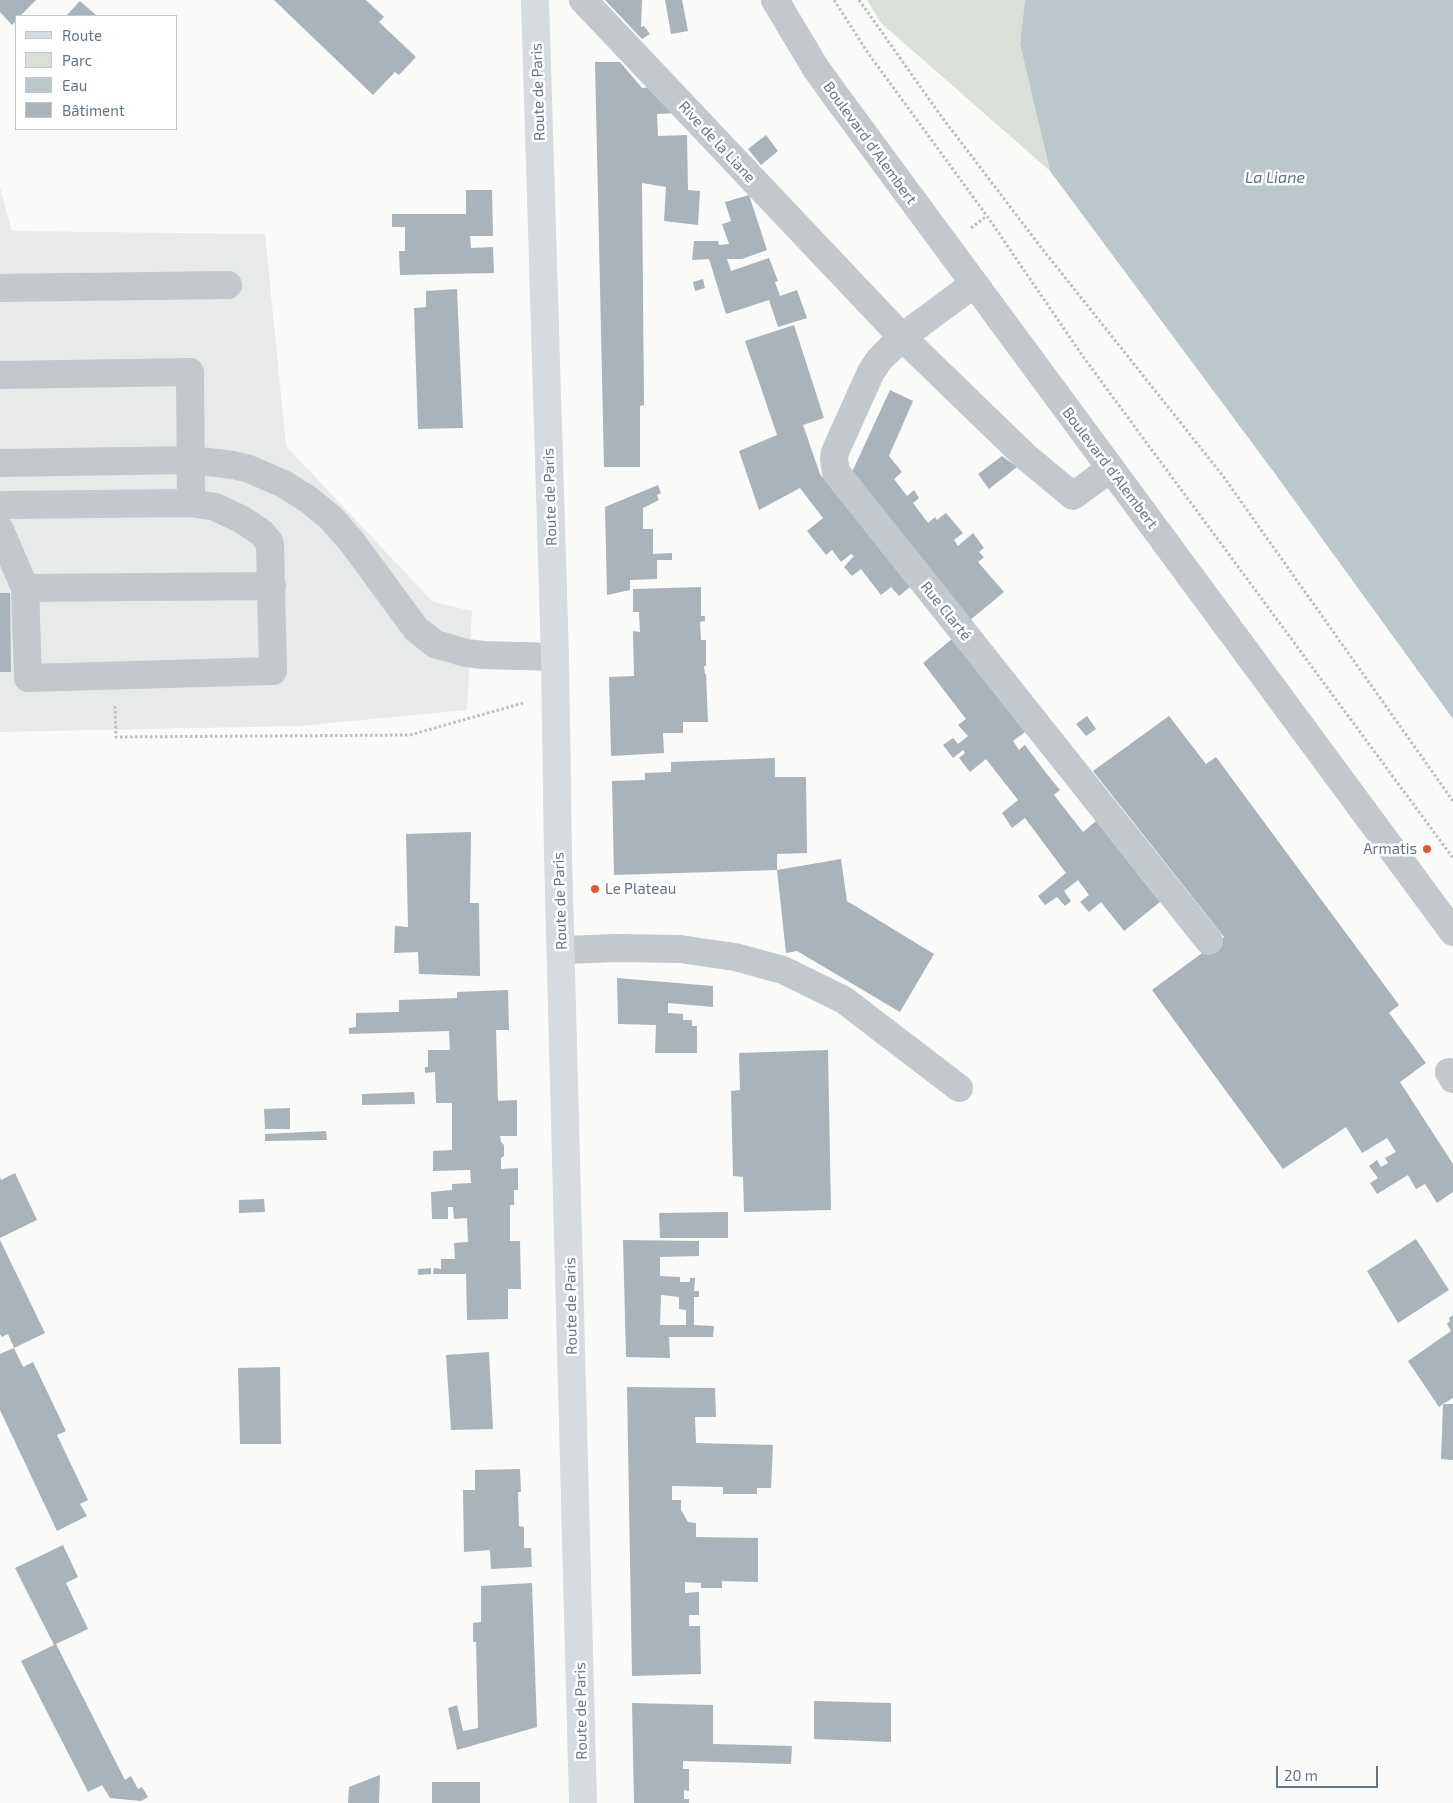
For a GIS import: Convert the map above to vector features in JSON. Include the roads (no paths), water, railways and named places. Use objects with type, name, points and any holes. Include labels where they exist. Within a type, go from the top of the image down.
[{"type":"main road","name":"Route de Paris","points":[[535,0],[555,657],[583,1803]]},
{"type":"street","name":"Rive de la Liane","points":[[583,0],[902,337],[1026,457],[1073,496],[1110,469]]},
{"type":"street","name":"Boulevard d'Alembert","points":[[775,0],[815,67],[1453,932]]},
{"type":"street","name":"Rue Clarté","points":[[974,284],[902,337],[870,372],[835,452],[836,472],[1209,941]]},
{"type":"street","points":[[0,288],[228,285]]},
{"type":"street","points":[[0,375],[190,372],[191,503]]},
{"type":"street","points":[[0,463],[191,460],[249,468],[284,484],[309,500],[331,518],[347,536],[416,629],[435,644],[466,653],[483,655],[555,657]]},
{"type":"street","points":[[0,505],[191,503],[215,507],[241,519],[262,532],[270,543],[273,671],[28,678],[25,588],[0,530]]},
{"type":"street","points":[[25,588],[272,586]]},
{"type":"street","points":[[562,950],[618,948],[680,949],[735,957],[783,970],[844,1000],[959,1088]]},
{"type":"water","name":"La Liane","points":[[1025,0],[1453,0],[1453,719],[1273,471],[1050,171],[1020,44]]},
{"type":"place","name":"Armatis","points":[[1427,849]]},
{"type":"place","name":"Le Plateau","points":[[595,889]]}]
